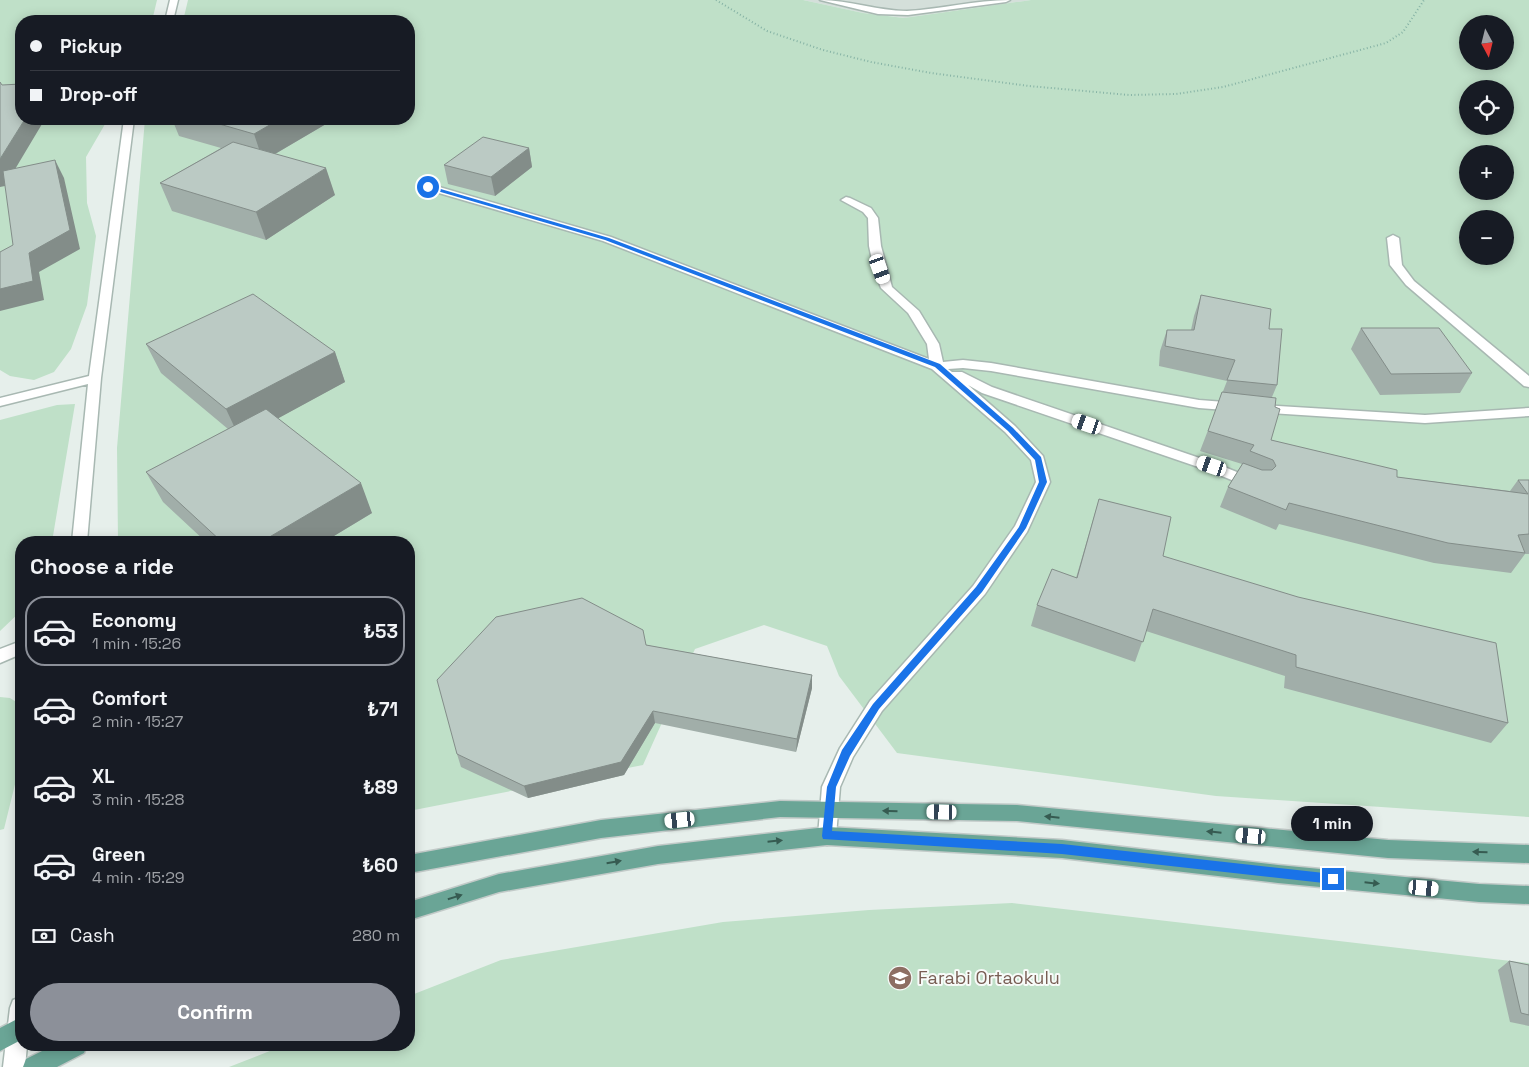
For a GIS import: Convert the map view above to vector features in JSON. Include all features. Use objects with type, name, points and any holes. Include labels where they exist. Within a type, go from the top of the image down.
[{"type":"main road","points":[[415,863],[601,829],[780,809],[1017,813],[1388,850],[1529,854]]},
{"type":"main road","points":[[415,909],[499,883],[658,854],[827,836],[1062,849],[1278,874],[1479,893],[1529,895]]},
{"type":"main road","points":[[34,1067],[65,1051]]},
{"type":"street","points":[[170,15],[174,0]]},
{"type":"street","points":[[824,0],[893,13],[908,13],[1006,0]]},
{"type":"street","points":[[80,536],[95,378],[128,125]]},
{"type":"street","points":[[428,187],[607,239],[937,366],[987,390],[1212,466],[1258,486]]},
{"type":"street","points":[[827,836],[832,787],[846,753],[876,706],[979,590],[1022,528],[1043,482],[1038,459],[1010,429],[937,366],[933,344],[913,311],[887,288],[875,246],[873,218],[866,210],[846,200]]},
{"type":"street","points":[[1393,238],[1396,265],[1410,282],[1529,383]]},
{"type":"street","points":[[937,366],[963,364],[991,367],[1199,404],[1246,408],[1425,419],[1529,412]]},
{"type":"street","points":[[0,402],[95,378]]},
{"type":"street","points":[[0,656],[15,650]]},
{"type":"street","points":[[13,1033],[14,1067]]},
{"type":"path","points":[[716,0],[767,31],[823,50],[871,62],[931,74],[1028,86],[1129,94],[1176,94],[1223,87],[1386,43],[1403,32],[1424,0]]},
{"type":"shaded area","points":[[803,0],[1031,0],[905,18],[863,13]]},
{"type":"green space","points":[[0,0],[157,0],[153,15],[15,15],[15,125],[105,125],[86,157],[87,203],[96,236],[87,305],[71,349],[54,372],[34,380],[10,376],[0,370]]},
{"type":"green space","points":[[188,0],[803,0],[863,13],[904,18],[1031,0],[1529,0],[1529,817],[1216,796],[897,753],[839,676],[827,646],[764,625],[695,649],[643,765],[415,810],[415,536],[118,536],[117,448],[144,125],[415,125],[415,15],[184,15]]},
{"type":"green space","points":[[75,404],[53,536],[15,536],[15,617],[0,631],[0,420],[57,405]]},
{"type":"green space","points":[[0,697],[10,698],[15,701],[15,784],[4,829],[0,830]]},
{"type":"green space","name":"Farabi Ortaokulu","points":[[1012,903],[1529,963],[1529,1067],[229,1067],[270,1051],[415,1051],[415,994],[501,960],[723,922],[869,910]]},
{"type":"building","points":[[0,82],[2,85],[15,84],[15,125],[21,125],[0,159]]},
{"type":"building","points":[[223,125],[270,125],[254,134]]},
{"type":"building","points":[[483,137],[529,148],[491,177],[444,165]]},
{"type":"building","points":[[233,142],[326,168],[256,212],[160,183]]},
{"type":"building","points":[[55,160],[70,230],[29,253],[33,281],[0,289],[0,252],[13,245],[3,171]]},
{"type":"building","points":[[253,294],[335,352],[226,409],[146,344]]},
{"type":"building","points":[[1201,295],[1271,309],[1269,329],[1282,329],[1277,385],[1227,380],[1235,360],[1165,346],[1167,330],[1194,330]]},
{"type":"building","points":[[1361,328],[1439,328],[1472,373],[1391,374]]},
{"type":"building","points":[[1222,392],[1276,398],[1275,407],[1280,409],[1271,440],[1397,470],[1397,477],[1528,494],[1518,480],[1529,480],[1529,534],[1518,535],[1525,553],[1448,543],[1289,503],[1286,510],[1228,487],[1243,463],[1262,470],[1272,470],[1276,466],[1273,460],[1250,451],[1254,445],[1208,431]]},
{"type":"building","points":[[266,409],[361,483],[271,536],[215,536],[146,472]]},
{"type":"building","points":[[1099,499],[1171,517],[1163,556],[1298,597],[1496,643],[1508,723],[1296,667],[1296,655],[1153,609],[1143,642],[1037,605],[1052,569],[1077,578]]},
{"type":"building","points":[[582,598],[643,630],[646,645],[812,675],[797,739],[653,711],[621,762],[524,786],[457,754],[437,680],[496,617]]},
{"type":"building","points":[[1509,961],[1529,965],[1529,1015],[1521,1013]]},
{"type":"place","name":"Farabi Ortaokulu","points":[[900,978]]},
{"type":"route","points":[[428,187],[607,239],[937,366],[1010,429],[1038,459],[1043,482],[1022,528],[979,590],[876,706],[846,753],[832,787],[827,836],[873,837],[1062,849],[1333,879]]}]
